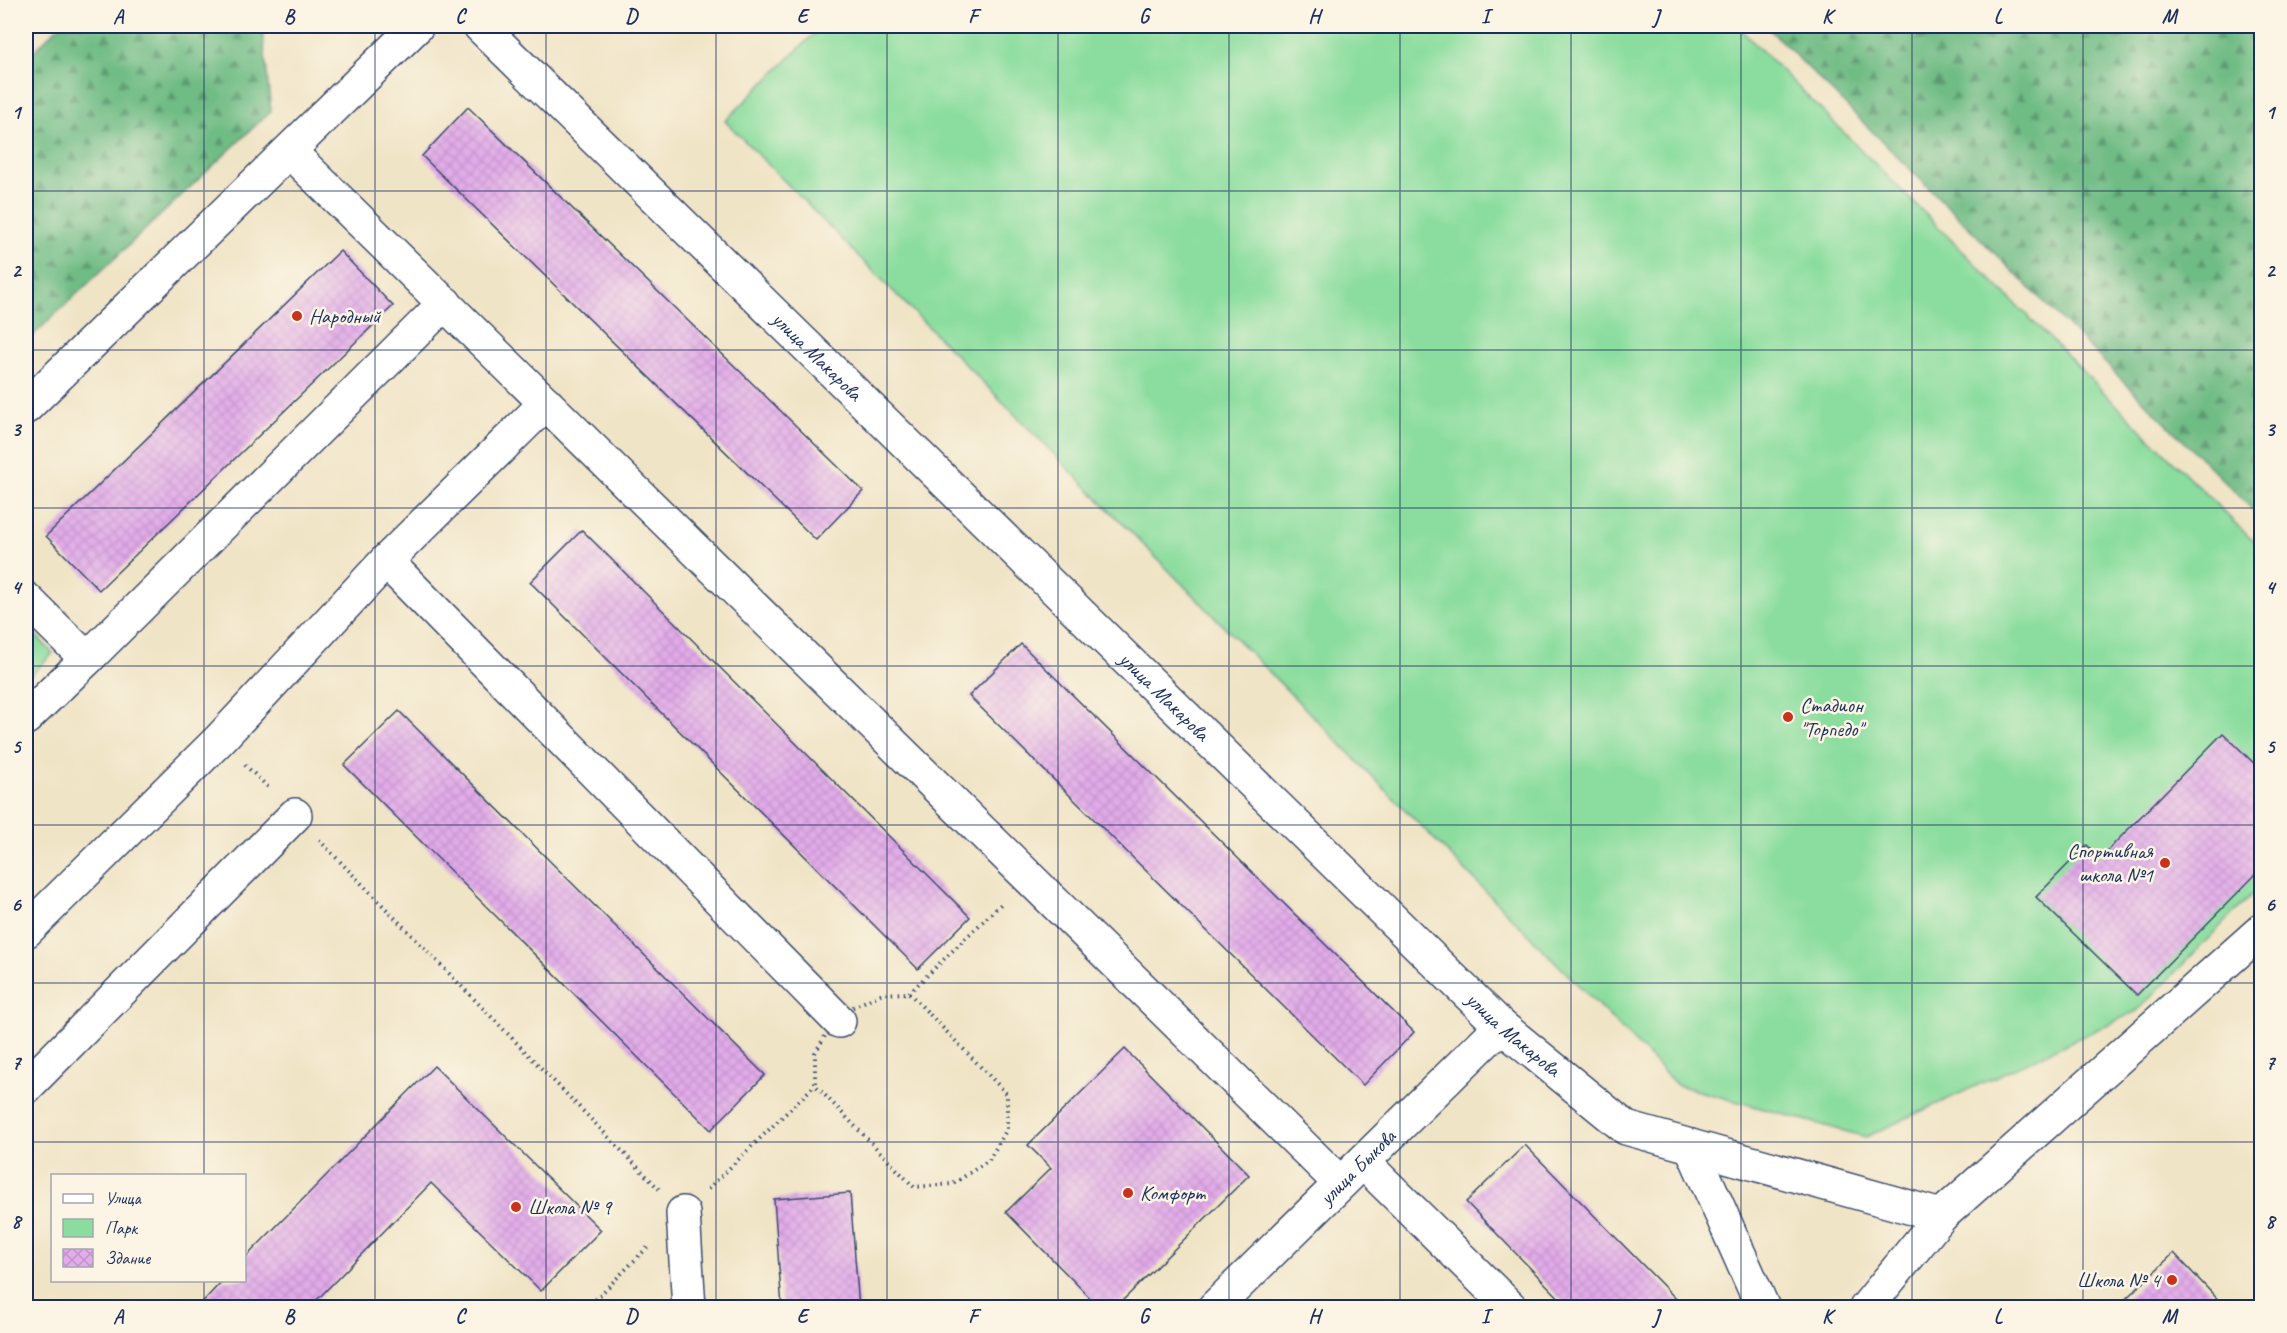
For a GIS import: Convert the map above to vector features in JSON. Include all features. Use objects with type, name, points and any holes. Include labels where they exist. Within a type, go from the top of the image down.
[{"type":"street","points":[[26,408],[417,26]]},
{"type":"street","name":"улица Макарова","points":[[480,26],[1501,1026],[1626,1128],[1941,1216]]},
{"type":"street","points":[[289,151],[1028,877],[1351,1172],[1511,1308]]},
{"type":"street","points":[[26,718],[445,303]]},
{"type":"street","points":[[26,931],[220,739],[386,561],[546,403]]},
{"type":"street","points":[[386,561],[838,1021]]},
{"type":"street","points":[[26,599],[87,658]]},
{"type":"street","points":[[26,1087],[295,815]]},
{"type":"street","points":[[1866,1308],[1941,1216],[2262,930]]},
{"type":"street","name":"улица Быкова","points":[[1214,1308],[1501,1026]]},
{"type":"street","points":[[1691,1146],[1763,1308]]},
{"type":"street","points":[[682,1213],[688,1308]]},
{"type":"path","points":[[220,739],[682,1213]]},
{"type":"path","points":[[587,1308],[814,1085],[815,1053],[828,1031],[851,1008],[881,994],[909,993],[1028,877]]},
{"type":"path","points":[[814,1085],[914,1187],[953,1184],[989,1160],[1007,1129],[1007,1094],[909,993]]},
{"type":"green space","points":[[59,26],[262,26],[271,111],[26,342],[26,59]]},
{"type":"green space","name":"Стадион \"Торпедо\"","points":[[822,26],[1737,26],[2261,549],[2261,885],[2137,1011],[1866,1137],[1677,1085],[725,121]]},
{"type":"green space","points":[[1766,26],[2261,26],[2261,518]]},
{"type":"green space","points":[[26,625],[53,653],[26,680]]},
{"type":"building","points":[[468,107],[863,491],[816,540],[422,156]]},
{"type":"building","points":[[340,251],[393,306],[99,590],[46,536]]},
{"type":"building","points":[[582,530],[970,917],[918,969],[530,582]]},
{"type":"building","points":[[1021,644],[1414,1032],[1363,1085],[969,696]]},
{"type":"building","points":[[399,711],[765,1075],[711,1130],[344,765]]},
{"type":"building","name":"Спортивная школа №1","points":[[2223,733],[2262,771],[2262,868],[2137,995],[2036,897],[2087,845],[2100,858]]},
{"type":"building","name":"Комфорт","points":[[1125,1049],[1249,1175],[1115,1308],[1100,1308],[1006,1212],[1051,1168],[1028,1145]]},
{"type":"building","name":"Школа № 9","points":[[434,1066],[601,1230],[541,1291],[431,1183],[309,1308],[197,1308],[221,1282],[246,1282],[246,1257]]},
{"type":"building","points":[[1525,1145],[1685,1308],[1569,1308],[1466,1202]]},
{"type":"building","points":[[850,1193],[859,1308],[782,1308],[774,1199]]},
{"type":"building","name":"Школа № 4","points":[[2174,1253],[2226,1308],[2116,1308]]},
{"type":"place","name":"Народный","points":[[297,316]]},
{"type":"place","name":"Стадион \"Торпедо\"","points":[[1788,717]]},
{"type":"place","name":"Спортивная школа №1","points":[[2165,863]]},
{"type":"place","name":"Комфорт","points":[[1128,1193]]},
{"type":"place","name":"Школа № 9","points":[[516,1207]]},
{"type":"place","name":"Школа № 4","points":[[2172,1280]]}]
